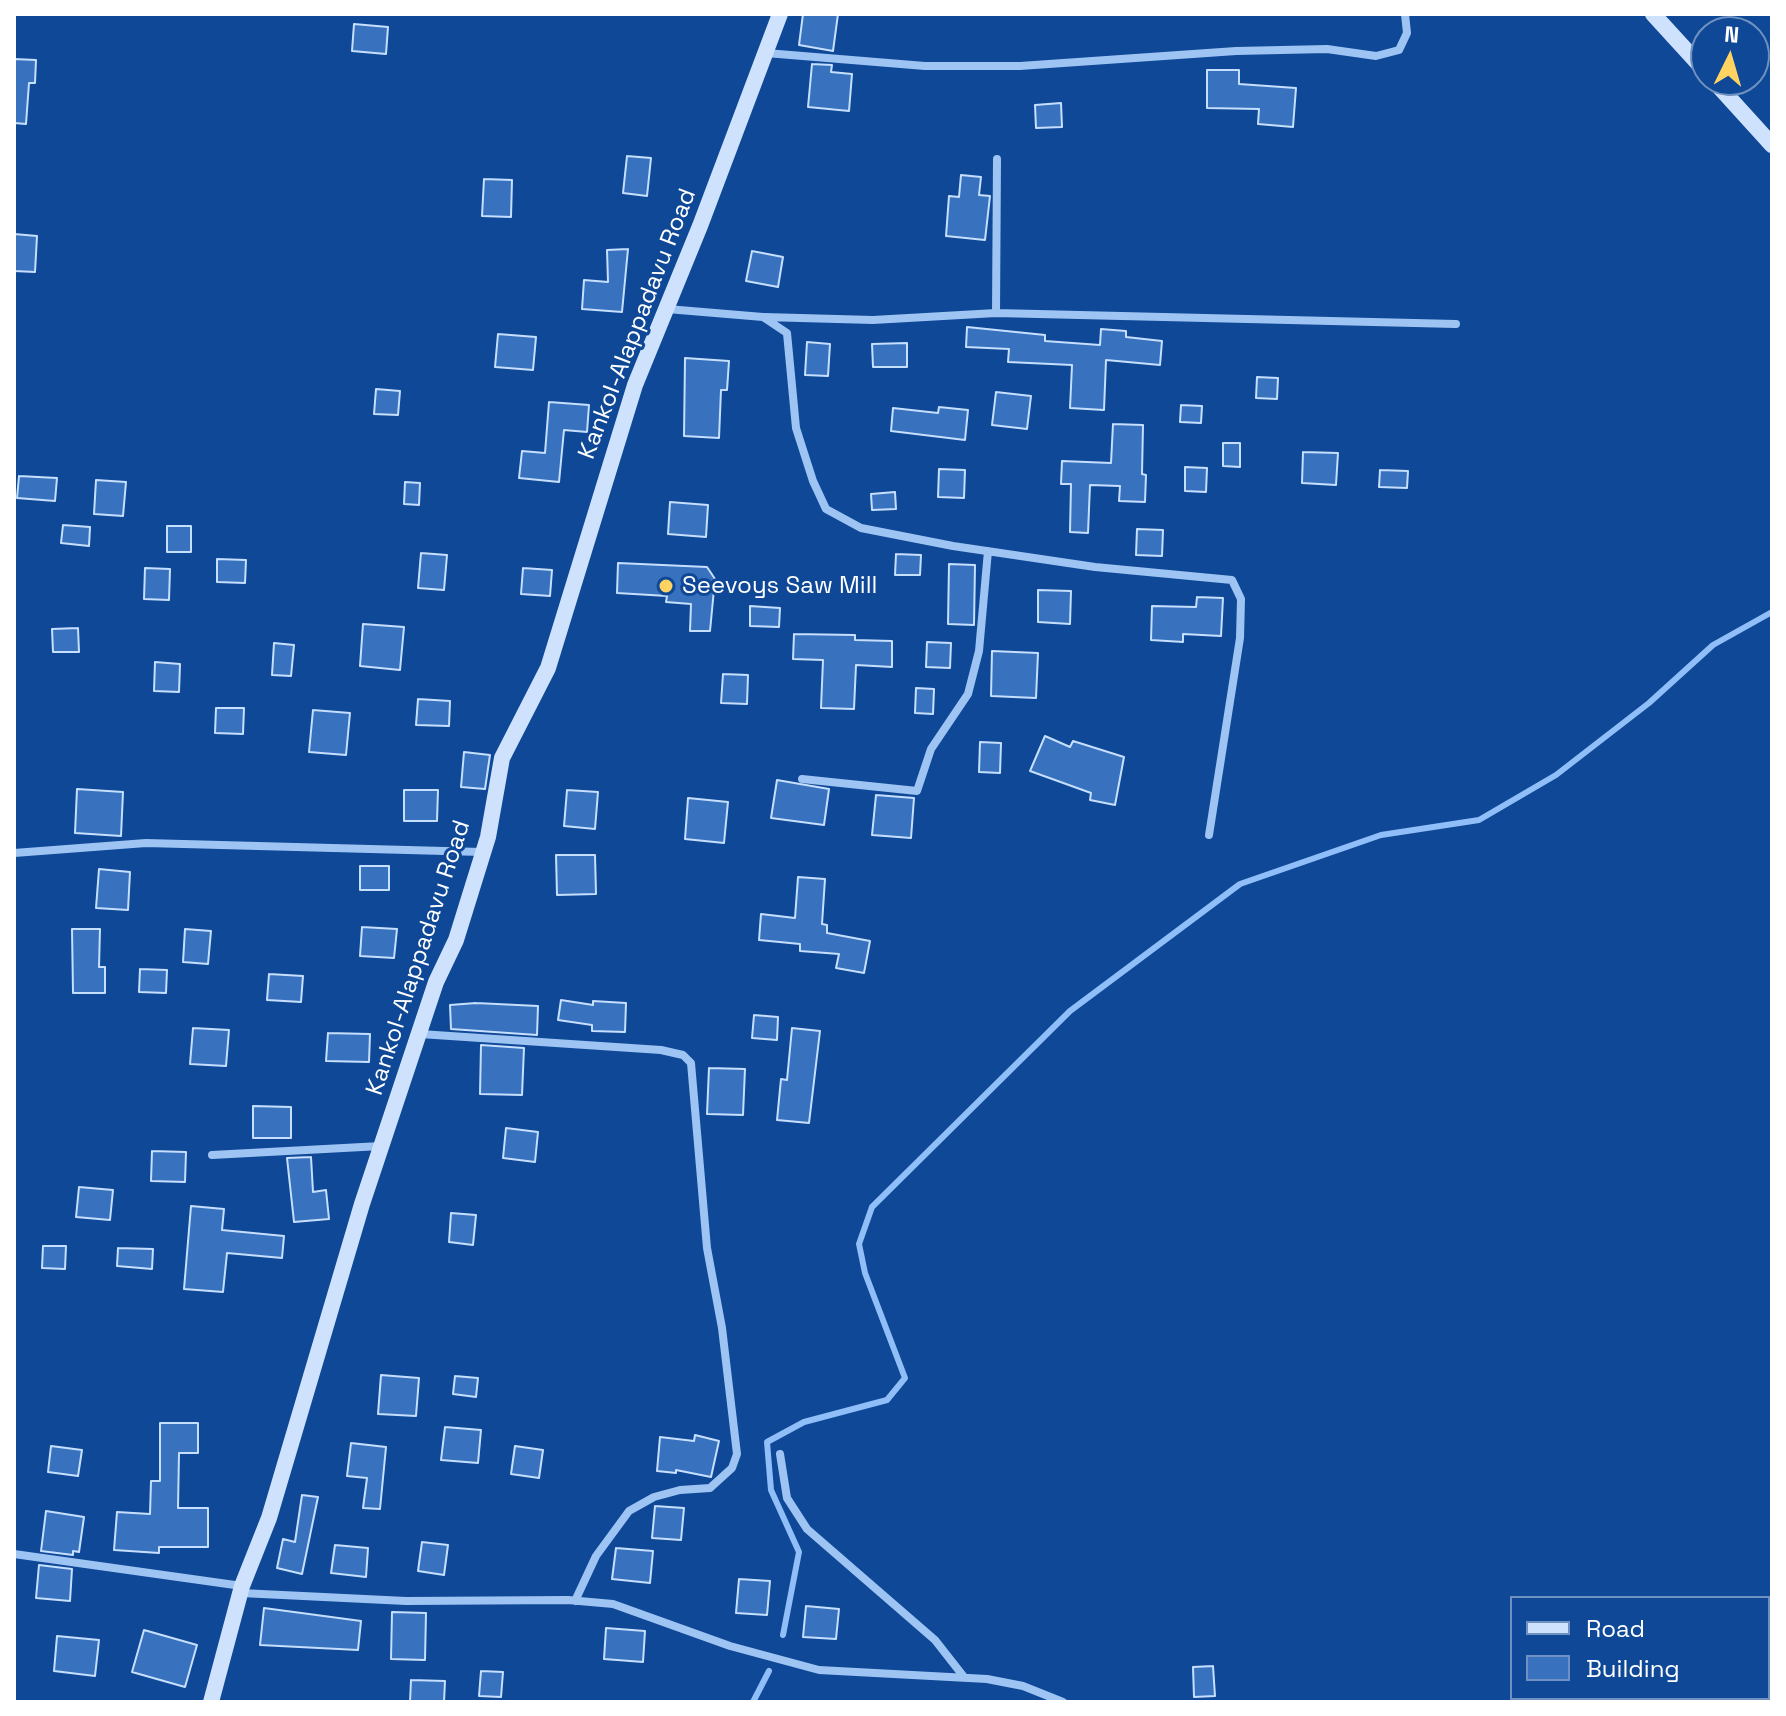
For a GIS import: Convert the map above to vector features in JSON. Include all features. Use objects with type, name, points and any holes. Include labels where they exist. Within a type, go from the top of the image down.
[{"type":"main road","name":"Kankol-Alappadavu Road","points":[[211,1702],[242,1589],[269,1518],[319,1342],[381,1146],[436,982],[456,940],[483,852],[502,758],[548,668],[635,385],[780,14]]},
{"type":"main road","points":[[1653,14],[1690,54]]},
{"type":"main road","points":[[1728,96],[1772,145]]},
{"type":"street","points":[[766,53],[925,66],[1005,66],[1236,51],[1327,49],[1376,56],[1399,50],[1407,33],[1405,14]]},
{"type":"street","points":[[996,313],[997,159]]},
{"type":"street","points":[[666,309],[763,317],[873,320],[996,313],[1456,324]]},
{"type":"street","points":[[763,317],[787,333],[796,428],[826,509],[861,528],[988,551],[1095,567],[1232,580],[1241,599],[1240,638],[1230,720],[1209,835]]},
{"type":"street","points":[[802,779],[917,791],[931,749],[968,694],[979,651],[988,551]]},
{"type":"street","points":[[14,853],[146,843],[483,852]]},
{"type":"street","points":[[420,1034],[661,1050],[683,1055],[691,1063],[707,1248],[722,1328],[737,1454],[732,1468],[710,1488],[680,1490],[654,1497],[629,1511],[596,1556],[575,1601]]},
{"type":"street","points":[[212,1155],[381,1146]]},
{"type":"street","points":[[780,1454],[787,1498],[807,1529],[935,1640],[964,1677]]},
{"type":"street","points":[[14,1554],[242,1589],[484,1603],[575,1601],[613,1604],[730,1646],[819,1670],[964,1677],[1023,1686],[1063,1702]]},
{"type":"building","points":[[803,14],[838,14],[833,51],[799,45]]},
{"type":"building","points":[[354,24],[388,27],[386,54],[352,51]]},
{"type":"building","points":[[14,59],[36,60],[35,83],[29,83],[26,124],[14,123]]},
{"type":"building","points":[[812,64],[832,65],[831,72],[852,74],[849,111],[808,107]]},
{"type":"building","points":[[1207,70],[1239,70],[1239,84],[1296,88],[1293,127],[1258,124],[1259,109],[1207,108]]},
{"type":"building","points":[[1061,103],[1062,127],[1036,128],[1035,105]]},
{"type":"building","points":[[627,156],[651,158],[647,196],[623,193]]},
{"type":"building","points":[[961,175],[981,177],[979,195],[990,196],[985,240],[946,236],[949,196],[959,197]]},
{"type":"building","points":[[484,179],[512,180],[511,217],[482,216]]},
{"type":"building","points":[[14,234],[37,236],[35,272],[14,271]]},
{"type":"building","points":[[628,249],[622,312],[582,309],[584,280],[608,282],[607,250]]},
{"type":"building","points":[[752,251],[783,257],[778,287],[746,281]]},
{"type":"building","points":[[967,327],[1045,335],[1045,341],[1100,345],[1101,329],[1126,331],[1126,337],[1162,341],[1160,365],[1106,360],[1104,410],[1070,408],[1072,365],[1008,362],[1009,349],[966,347]]},
{"type":"building","points":[[498,334],[536,337],[533,370],[495,367]]},
{"type":"building","points":[[807,342],[830,344],[828,376],[805,375]]},
{"type":"building","points":[[907,343],[907,367],[873,367],[872,344]]},
{"type":"building","points":[[685,358],[729,361],[727,390],[721,390],[719,438],[684,436]]},
{"type":"building","points":[[1257,377],[1278,378],[1277,399],[1256,398]]},
{"type":"building","points":[[376,389],[400,391],[398,415],[374,414]]},
{"type":"building","points":[[996,392],[1031,396],[1027,429],[992,425]]},
{"type":"building","points":[[549,402],[589,405],[587,432],[564,430],[559,482],[519,478],[522,451],[545,453]]},
{"type":"building","points":[[1181,405],[1202,406],[1201,423],[1180,422]]},
{"type":"building","points":[[939,407],[968,410],[965,440],[891,431],[893,408],[938,413]]},
{"type":"building","points":[[1113,424],[1143,425],[1145,502],[1119,501],[1120,486],[1090,485],[1088,533],[1070,532],[1071,484],[1061,484],[1062,461],[1111,463]]},
{"type":"building","points":[[1223,443],[1240,443],[1240,467],[1223,466]]},
{"type":"building","points":[[1303,452],[1338,453],[1336,485],[1302,483]]},
{"type":"building","points":[[1185,467],[1207,468],[1206,492],[1185,491]]},
{"type":"building","points":[[939,469],[965,470],[964,498],[938,497]]},
{"type":"building","points":[[1380,470],[1408,471],[1407,488],[1379,487]]},
{"type":"building","points":[[19,476],[57,478],[55,501],[17,498]]},
{"type":"building","points":[[96,480],[126,482],[123,516],[94,514]]},
{"type":"building","points":[[405,482],[420,483],[419,505],[404,504]]},
{"type":"building","points":[[895,492],[896,509],[872,510],[871,494]]},
{"type":"building","points":[[670,502],[708,505],[706,537],[668,534]]},
{"type":"building","points":[[63,525],[90,527],[89,546],[61,543]]},
{"type":"building","points":[[167,526],[191,526],[191,552],[167,552]]},
{"type":"building","points":[[1137,529],[1163,530],[1162,556],[1136,555]]},
{"type":"building","points":[[421,553],[447,555],[444,590],[418,588]]},
{"type":"building","points":[[896,554],[921,555],[920,575],[895,575]]},
{"type":"building","points":[[217,559],[246,560],[245,583],[217,582]]},
{"type":"building","name":"Seevoys Saw Mill","points":[[618,563],[707,567],[715,579],[710,631],[690,631],[691,604],[666,602],[667,596],[617,593]]},
{"type":"building","points":[[949,564],[975,565],[974,625],[948,624]]},
{"type":"building","points":[[145,568],[170,569],[169,600],[144,599]]},
{"type":"building","points":[[523,568],[552,570],[550,596],[521,594]]},
{"type":"building","points":[[1038,590],[1071,591],[1070,624],[1038,622]]},
{"type":"building","points":[[1197,597],[1223,598],[1221,636],[1183,634],[1183,642],[1151,640],[1152,606],[1196,607]]},
{"type":"building","points":[[750,606],[780,608],[779,627],[750,626]]},
{"type":"building","points":[[363,624],[404,627],[400,670],[360,666]]},
{"type":"building","points":[[78,628],[79,652],[53,652],[52,629]]},
{"type":"building","points":[[794,634],[855,635],[855,640],[892,641],[892,667],[856,665],[854,709],[821,708],[823,660],[793,659]]},
{"type":"building","points":[[927,642],[951,643],[950,668],[926,667]]},
{"type":"building","points":[[274,643],[294,645],[291,676],[272,675]]},
{"type":"building","points":[[992,651],[1038,653],[1036,698],[991,696]]},
{"type":"building","points":[[155,662],[180,664],[179,692],[154,691]]},
{"type":"building","points":[[723,674],[748,675],[747,704],[721,703]]},
{"type":"building","points":[[916,688],[934,689],[933,714],[915,713]]},
{"type":"building","points":[[418,699],[450,701],[449,726],[416,725]]},
{"type":"building","points":[[216,708],[244,708],[243,734],[215,733]]},
{"type":"building","points":[[313,710],[350,713],[346,755],[309,752]]},
{"type":"building","points":[[1045,736],[1070,747],[1073,741],[1124,757],[1115,805],[1090,800],[1091,793],[1030,771]]},
{"type":"building","points":[[980,742],[1001,743],[1000,773],[979,772]]},
{"type":"building","points":[[464,752],[490,755],[485,789],[461,787]]},
{"type":"building","points":[[777,780],[829,789],[824,825],[771,818]]},
{"type":"building","points":[[77,789],[123,792],[121,836],[75,833]]},
{"type":"building","points":[[404,790],[438,790],[437,821],[404,821]]},
{"type":"building","points":[[567,790],[598,792],[595,829],[564,826]]},
{"type":"building","points":[[876,795],[914,798],[911,838],[872,835]]},
{"type":"building","points":[[688,798],[728,802],[724,843],[685,839]]},
{"type":"building","points":[[556,855],[595,855],[596,894],[557,895]]},
{"type":"building","points":[[360,866],[389,866],[389,890],[360,890]]},
{"type":"building","points":[[99,869],[130,872],[128,910],[96,908]]},
{"type":"building","points":[[798,877],[825,879],[822,924],[827,925],[827,933],[870,941],[864,973],[836,968],[839,954],[800,951],[800,944],[759,940],[761,914],[795,918]]},
{"type":"building","points":[[362,927],[397,929],[394,958],[360,956]]},
{"type":"building","points":[[72,929],[100,929],[99,967],[105,967],[105,993],[73,993]]},
{"type":"building","points":[[185,929],[211,931],[208,964],[183,962]]},
{"type":"building","points":[[140,969],[167,970],[166,993],[139,992]]},
{"type":"building","points":[[269,974],[303,976],[301,1002],[267,1000]]},
{"type":"building","points":[[561,1000],[593,1005],[593,1001],[626,1003],[625,1032],[592,1031],[592,1025],[558,1020]]},
{"type":"building","points":[[450,1005],[538,1006],[537,1035],[451,1029]]},
{"type":"building","points":[[754,1015],[778,1017],[777,1040],[752,1038]]},
{"type":"building","points":[[193,1028],[229,1030],[226,1066],[190,1064]]},
{"type":"building","points":[[792,1028],[820,1031],[809,1123],[777,1120],[781,1079],[787,1080]]},
{"type":"building","points":[[328,1033],[370,1034],[369,1062],[326,1061]]},
{"type":"building","points":[[481,1045],[524,1048],[522,1095],[480,1094]]},
{"type":"building","points":[[709,1068],[745,1069],[743,1115],[707,1114]]},
{"type":"building","points":[[253,1106],[291,1107],[291,1138],[253,1138]]},
{"type":"building","points":[[506,1128],[538,1132],[535,1162],[503,1158]]},
{"type":"building","points":[[152,1151],[186,1152],[185,1182],[151,1181]]},
{"type":"building","points":[[311,1157],[313,1192],[326,1190],[329,1219],[294,1222],[287,1158]]},
{"type":"building","points":[[79,1187],[113,1190],[110,1220],[76,1217]]},
{"type":"building","points":[[191,1206],[224,1209],[222,1230],[284,1236],[282,1258],[227,1253],[223,1292],[184,1289]]},
{"type":"building","points":[[451,1213],[476,1215],[473,1245],[449,1242]]},
{"type":"building","points":[[43,1246],[66,1246],[65,1269],[42,1268]]},
{"type":"building","points":[[118,1248],[153,1249],[152,1269],[117,1266]]},
{"type":"building","points":[[381,1375],[419,1378],[416,1416],[378,1414]]},
{"type":"building","points":[[455,1376],[478,1378],[476,1397],[453,1394]]},
{"type":"building","points":[[160,1423],[198,1423],[198,1453],[179,1453],[178,1508],[208,1508],[208,1547],[159,1547],[159,1553],[114,1550],[117,1512],[150,1514],[151,1481],[160,1481]]},
{"type":"building","points":[[445,1427],[481,1430],[478,1463],[441,1460]]},
{"type":"building","points":[[695,1435],[719,1441],[711,1477],[676,1470],[676,1473],[657,1471],[660,1437],[694,1441]]},
{"type":"building","points":[[351,1443],[386,1447],[380,1509],[363,1508],[367,1478],[347,1476]]},
{"type":"building","points":[[51,1446],[82,1450],[78,1476],[48,1472]]},
{"type":"building","points":[[515,1446],[543,1450],[539,1478],[511,1474]]},
{"type":"building","points":[[302,1495],[318,1497],[302,1574],[277,1568],[283,1539],[295,1542]]},
{"type":"building","points":[[655,1506],[684,1508],[681,1540],[652,1538]]},
{"type":"building","points":[[46,1511],[84,1517],[79,1552],[73,1551],[73,1555],[41,1551]]},
{"type":"building","points":[[422,1542],[448,1545],[444,1575],[418,1571]]},
{"type":"building","points":[[335,1545],[368,1548],[366,1577],[331,1573]]},
{"type":"building","points":[[616,1548],[653,1551],[650,1583],[612,1579]]},
{"type":"building","points":[[39,1565],[72,1569],[70,1601],[36,1598]]},
{"type":"building","points":[[739,1579],[770,1581],[767,1615],[736,1613]]},
{"type":"building","points":[[806,1606],[839,1609],[836,1639],[803,1637]]},
{"type":"building","points":[[264,1608],[361,1621],[358,1650],[260,1645]]},
{"type":"building","points":[[392,1612],[426,1613],[425,1660],[391,1659]]},
{"type":"building","points":[[606,1628],[645,1631],[643,1662],[604,1659]]},
{"type":"building","points":[[144,1630],[197,1645],[185,1687],[132,1672]]},
{"type":"building","points":[[57,1636],[99,1640],[95,1676],[54,1671]]},
{"type":"building","points":[[1213,1666],[1215,1696],[1194,1697],[1193,1667]]},
{"type":"building","points":[[481,1671],[503,1672],[501,1697],[479,1696]]},
{"type":"building","points":[[411,1680],[445,1681],[444,1702],[410,1702]]},
{"type":"waterway","points":[[783,1635],[799,1552],[771,1490],[767,1442],[804,1422],[887,1400],[905,1378],[865,1273],[859,1244],[872,1207],[1070,1011],[1240,884],[1381,835],[1479,820],[1556,775],[1649,703],[1713,645],[1772,612]]},
{"type":"waterway","points":[[753,1702],[769,1671]]},
{"type":"place","name":"Seevoys Saw Mill","points":[[666,586]]}]
